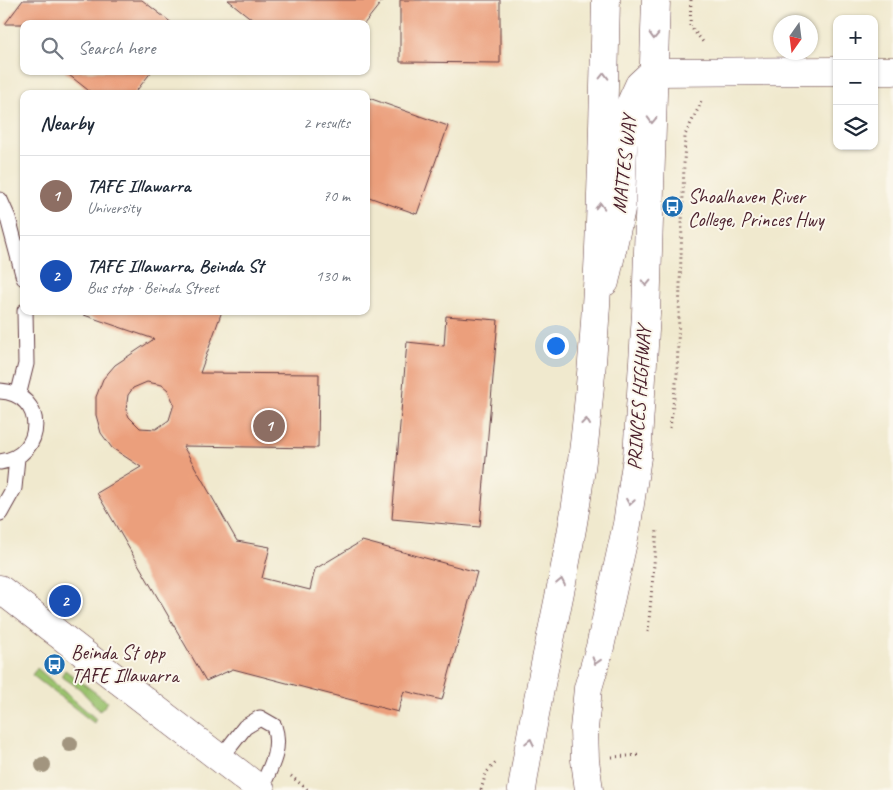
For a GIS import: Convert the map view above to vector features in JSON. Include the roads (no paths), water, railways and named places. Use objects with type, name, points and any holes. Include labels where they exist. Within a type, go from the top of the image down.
[{"type":"main road","points":[[522,790],[578,493],[596,325],[606,0]]},
{"type":"main road","name":"PRINCES HIGHWAY","points":[[589,790],[585,760],[584,728],[588,688],[600,647],[627,524],[637,457],[646,314],[656,0]]},
{"type":"main road","points":[[653,72],[833,71]]},
{"type":"main road","points":[[878,71],[893,71]]},
{"type":"main road","name":"MATTES WAY","points":[[596,325],[621,209],[623,149],[629,108],[639,86],[653,72]]},
{"type":"main road","points":[[0,589],[260,790]]},
{"type":"lane","points":[[0,200],[8,218],[20,263]]},
{"type":"lane","points":[[18,396],[26,364],[25,315]]},
{"type":"lane","points":[[0,391],[18,396],[27,404],[34,415],[36,427],[33,439],[26,450],[17,458],[0,462]]},
{"type":"lane","points":[[0,513],[14,488],[17,458]]},
{"type":"lane","points":[[220,759],[245,727],[260,718],[274,726],[279,738],[276,754],[260,790]]},
{"type":"place","name":"Shoalhaven River College, Princes Hwy","points":[[672,207]]},
{"type":"place","name":"TAFE Illawarra","points":[[269,426]]},
{"type":"place","name":"TAFE Illawarra, Beinda St","points":[[65,601]]},
{"type":"place","name":"Beinda St opp TAFE Illawarra","points":[[55,664]]}]
